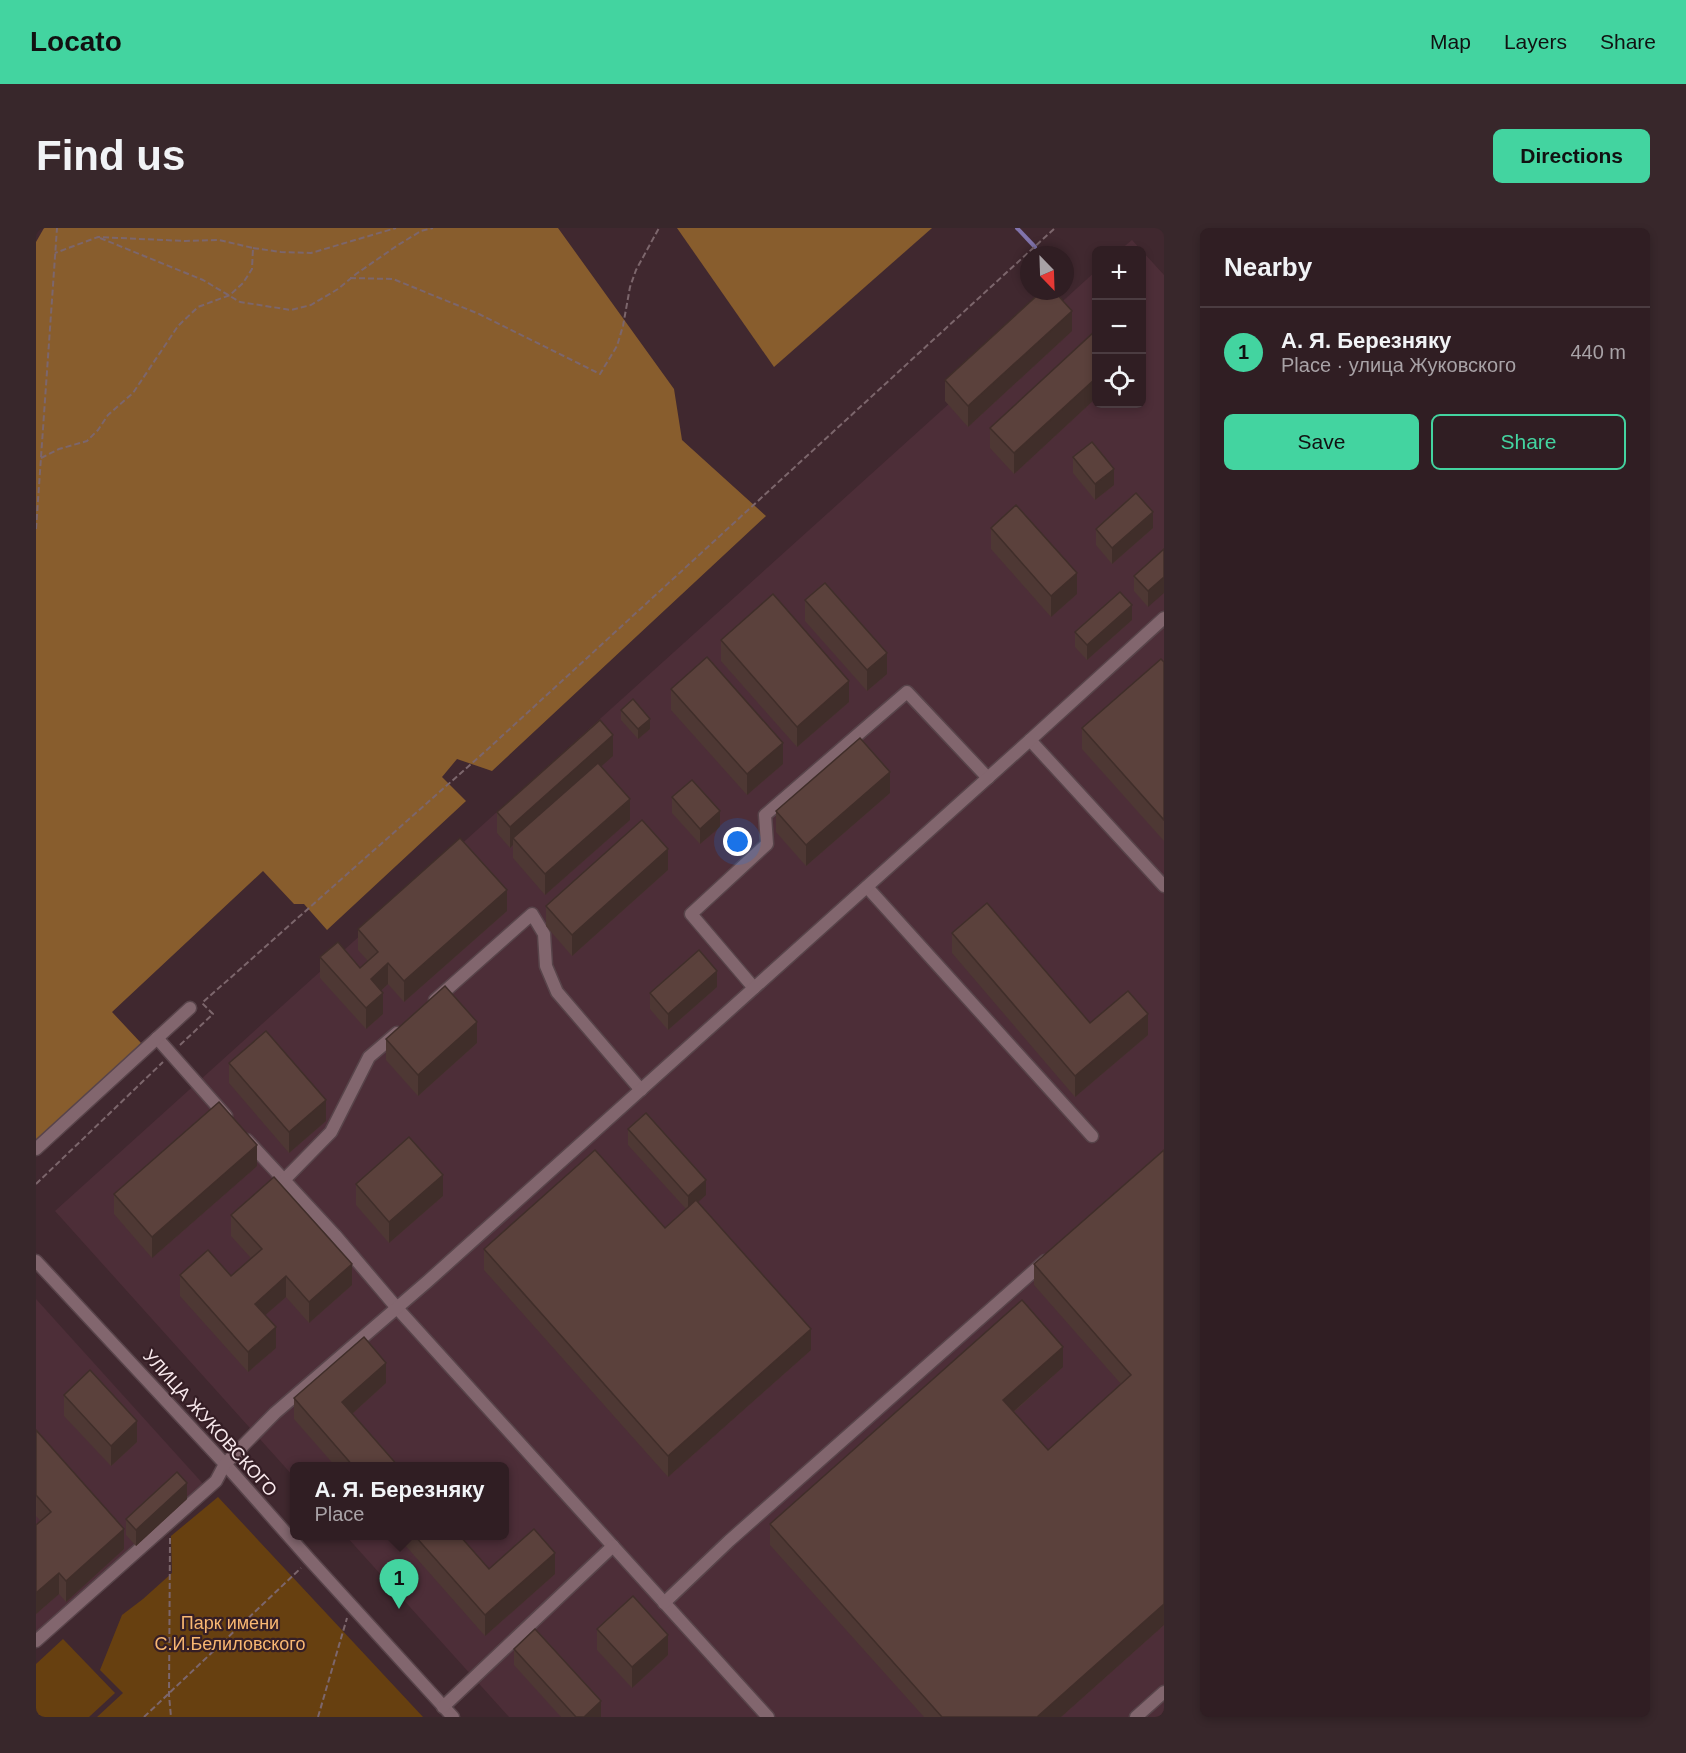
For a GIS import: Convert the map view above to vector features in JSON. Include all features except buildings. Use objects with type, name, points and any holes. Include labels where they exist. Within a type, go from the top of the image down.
[{"type":"street","points":[[36,1641],[216,1481],[225,1464],[275,1413],[397,1308],[641,1090],[1164,618]]},
{"type":"street","points":[[754,988],[691,914],[767,844],[765,815],[907,692],[988,778]]},
{"type":"street","points":[[1030,740],[1164,886]]},
{"type":"street","points":[[867,886],[1092,1136]]},
{"type":"street","points":[[429,1005],[532,914],[544,934],[546,966],[557,992],[641,1090]]},
{"type":"street","points":[[36,1149],[196,1005]]},
{"type":"street","points":[[284,1180],[331,1132],[369,1057],[403,1027]]},
{"type":"street","points":[[157,1038],[335,1235],[397,1308],[768,1717]]},
{"type":"street","points":[[664,1603],[729,1541],[1052,1256]]},
{"type":"street","name":"УЛИЦА ЖУКОВСКОГО","points":[[36,1261],[225,1464],[290,1538]]},
{"type":"street","name":"УЛИЦА ЖУКОВСКОГО","points":[[292,1540],[453,1717]]},
{"type":"street","points":[[443,1707],[613,1546]]},
{"type":"street","points":[[1136,1717],[1164,1692]]},
{"type":"path","points":[[36,529],[57,228]]},
{"type":"path","points":[[55,253],[98,237],[185,241],[219,240],[281,252],[311,253],[396,228]]},
{"type":"path","points":[[98,237],[203,280],[240,302],[291,310],[311,305],[338,289],[398,245],[421,231],[433,228]]},
{"type":"path","points":[[350,278],[393,279],[479,314],[600,374],[617,346],[630,287],[636,270],[658,228]]},
{"type":"path","points":[[36,1184],[213,1014],[196,1005],[489,748],[1055,228]]},
{"type":"path","points":[[41,458],[59,449],[87,441],[108,415],[133,393],[178,326],[198,307],[230,295],[243,283],[252,269],[253,248]]},
{"type":"path","points":[[170,1523],[169,1695],[171,1717]]},
{"type":"path","points":[[144,1717],[309,1559]]},
{"type":"path","points":[[318,1717],[351,1604]]},
{"type":"shaded area","points":[[44,228],[558,228],[674,389],[682,440],[766,516],[492,771],[457,759],[442,777],[466,801],[327,930],[304,904],[294,904],[263,871],[112,1012],[141,1043],[36,1143],[36,242]]},
{"type":"shaded area","points":[[677,228],[932,228],[774,367]]},
{"type":"shaded area","points":[[1132,240],[1137,246],[1125,246]]},
{"type":"shaded area","points":[[1146,255],[1164,275],[1164,1717],[509,1717],[350,1540],[509,1540],[509,1462],[290,1462],[290,1473],[55,1211],[1064,300],[1074,300],[1074,291],[1092,275],[1092,408],[1146,408]]},
{"type":"shaded area","points":[[36,1299],[205,1486],[36,1638]]},
{"type":"green space","name":"Парк имени С.И.Белиловского","points":[[218,1497],[423,1717],[97,1717],[123,1693],[100,1670],[122,1615],[172,1573],[171,1536]]},
{"type":"green space","points":[[63,1639],[115,1693],[89,1717],[36,1717],[36,1664]]},
{"type":"waterway","points":[[1017,228],[1034,246]]},
{"type":"place","name":"А. Я. Березняку","points":[[399,1609]]}]
